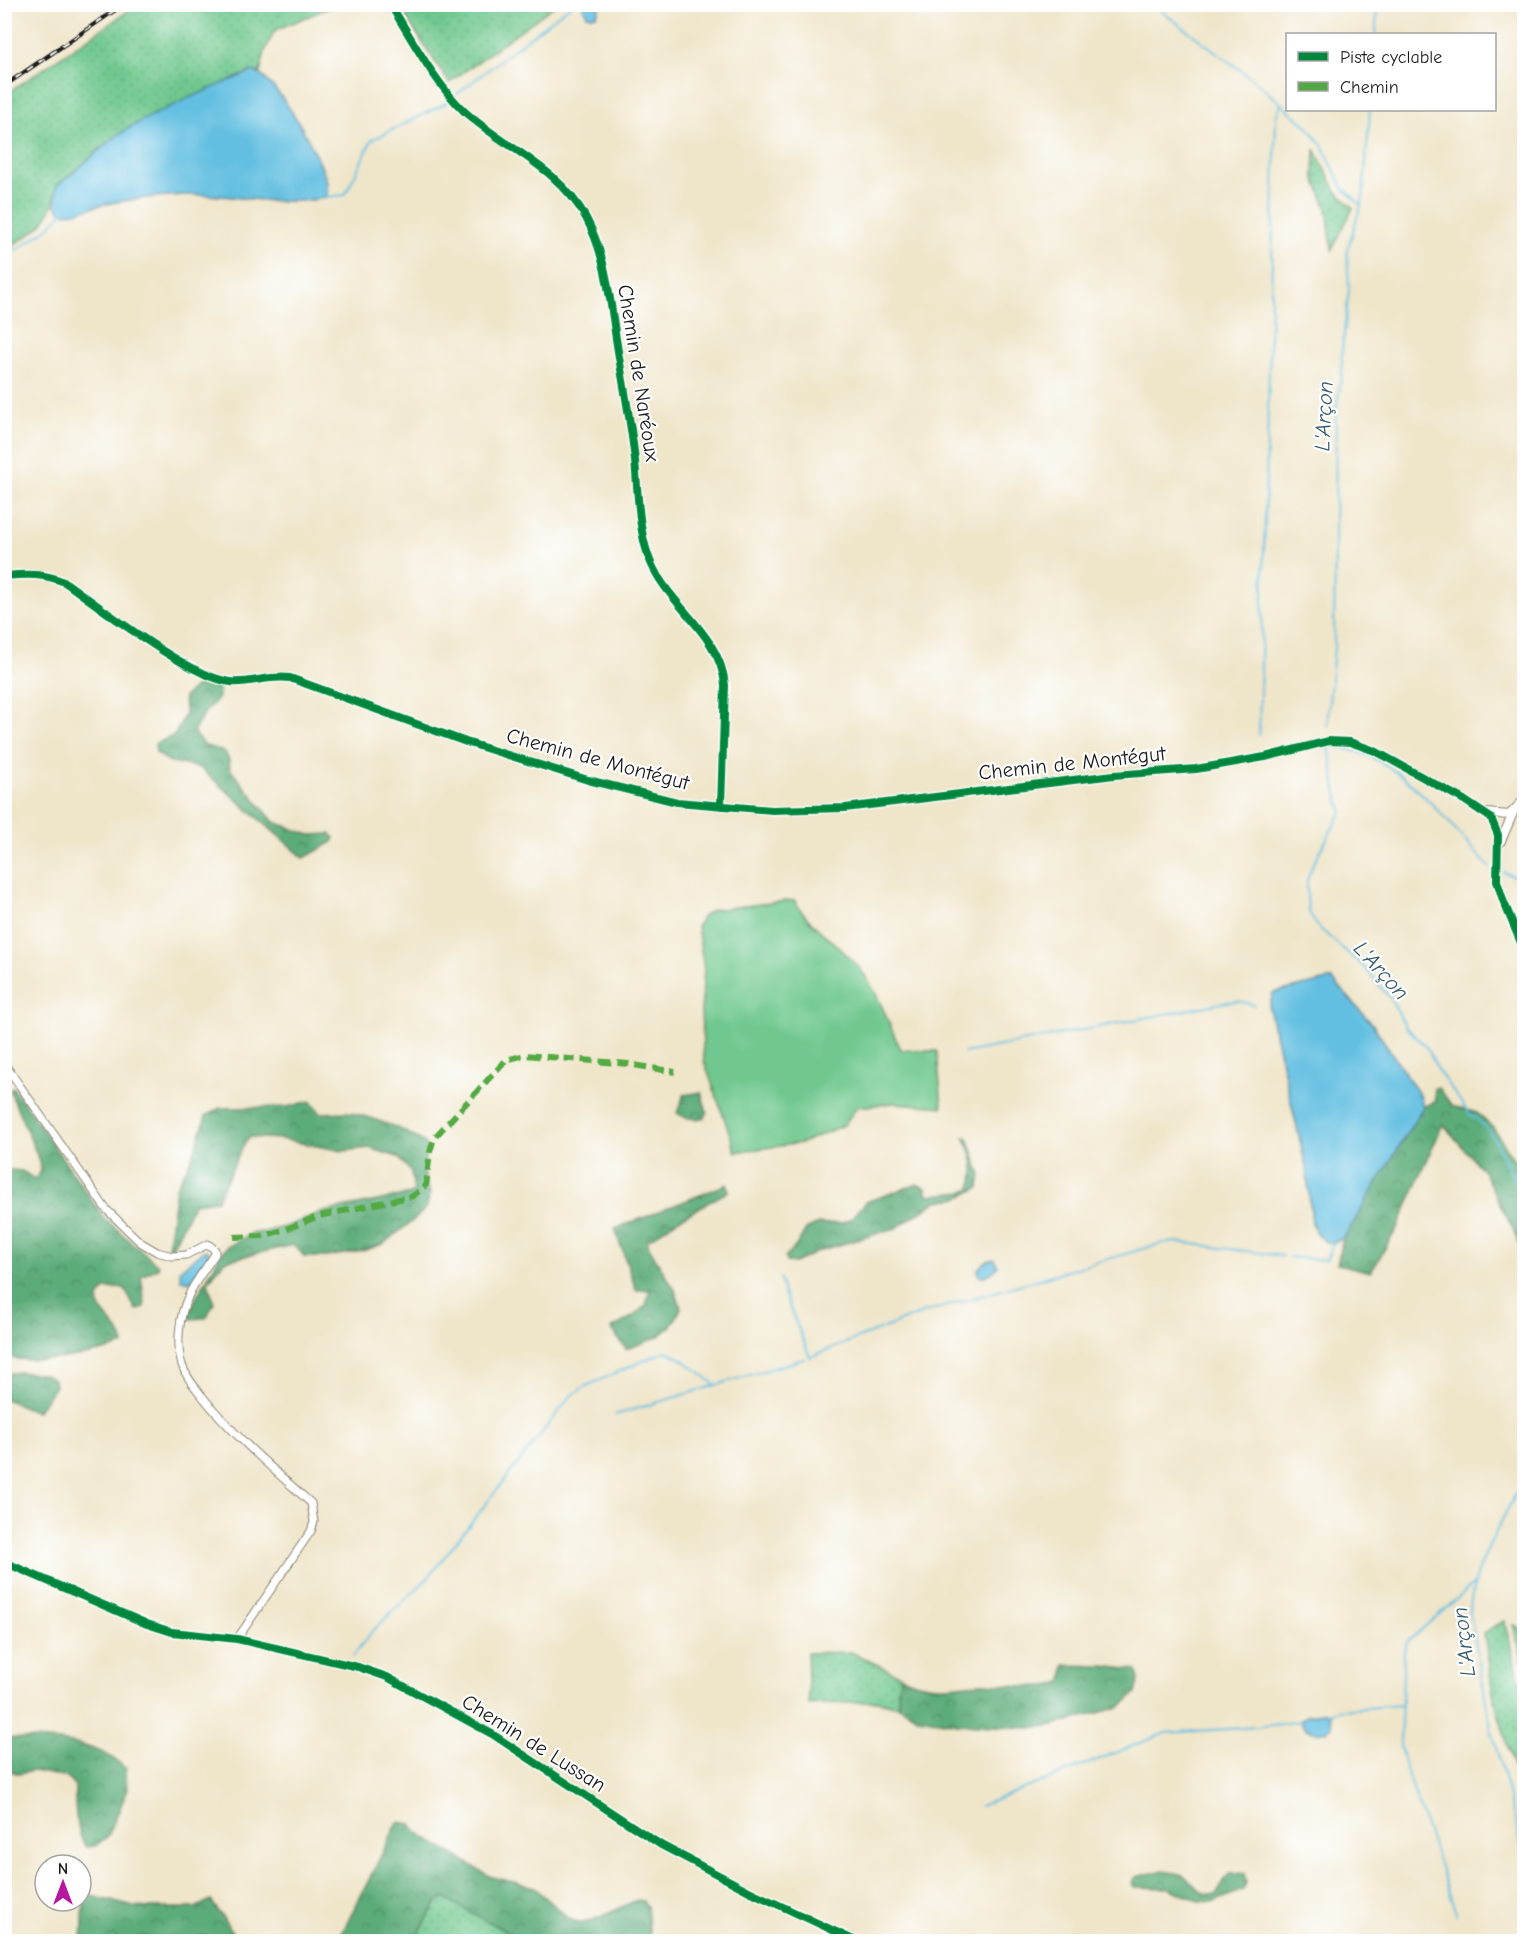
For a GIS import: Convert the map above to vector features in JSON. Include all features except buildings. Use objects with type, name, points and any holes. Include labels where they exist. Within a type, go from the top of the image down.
[{"type":"street","name":"Chemin de Naréoux","points":[[390,4],[438,79],[463,110],[557,180],[579,205],[595,235],[604,265],[625,394],[645,547],[658,578],[710,642],[723,668],[725,685],[721,806]]},
{"type":"street","name":"Chemin de Montégut","points":[[4,576],[30,574],[54,577],[175,657],[216,679],[232,682],[275,676],[290,678],[466,741],[588,780],[677,802],[781,810],[844,808],[1114,775],[1196,769],[1265,757],[1329,741],[1350,742],[1375,751],[1485,813]]},
{"type":"street","points":[[1485,813],[1509,815],[1524,800]]},
{"type":"street","points":[[1499,846],[1514,811]]},
{"type":"street","points":[[1485,813],[1496,827],[1499,846],[1497,881],[1524,950]]},
{"type":"street","points":[[4,1063],[105,1209],[140,1242],[157,1252],[172,1256],[186,1255],[208,1244],[215,1250],[215,1254],[188,1296],[181,1318],[179,1349],[181,1363],[187,1377],[234,1433],[310,1503],[314,1513],[312,1532],[237,1639]]},
{"type":"street","name":"Chemin de Lussan","points":[[4,1562],[147,1624],[172,1632],[237,1639],[358,1667],[387,1677],[492,1734],[661,1845],[749,1891],[858,1941]]},
{"type":"green space","points":[[137,5],[336,5],[275,30],[265,51],[260,73],[252,71],[177,103],[148,117],[114,138],[57,185],[51,209],[41,225],[5,250],[5,95]]},
{"type":"green space","points":[[398,5],[555,5],[449,83]]},
{"type":"green space","points":[[1315,149],[1336,191],[1353,208],[1332,250],[1327,209],[1314,176]]},
{"type":"green space","points":[[204,679],[219,688],[219,697],[205,712],[193,732],[204,745],[225,752],[230,769],[274,822],[310,835],[331,834],[335,838],[333,842],[304,858],[200,768],[170,762],[156,753],[155,744],[175,735],[185,713],[184,697]]},
{"type":"green space","points":[[794,900],[807,918],[862,972],[880,1001],[902,1050],[937,1051],[942,1107],[894,1103],[857,1107],[844,1125],[802,1143],[736,1152],[704,1061],[701,1012],[704,969],[697,926],[704,915],[712,910]]},
{"type":"green space","points":[[13,1087],[104,1218],[158,1265],[158,1268],[141,1276],[145,1304],[142,1309],[136,1310],[124,1288],[105,1289],[98,1297],[102,1311],[122,1337],[124,1345],[47,1360],[17,1359],[5,1356],[5,1169],[22,1171],[36,1180],[41,1170],[10,1091]]},
{"type":"green space","points":[[1434,1088],[1439,1088],[1452,1106],[1477,1113],[1492,1126],[1516,1163],[1524,1180],[1524,1259],[1514,1231],[1483,1171],[1443,1124],[1399,1225],[1371,1272],[1337,1264],[1343,1238],[1423,1107],[1435,1101]]},
{"type":"green space","points":[[701,1092],[707,1112],[705,1118],[684,1117],[677,1113],[684,1095]]},
{"type":"green space","points":[[310,1101],[321,1113],[347,1112],[371,1118],[398,1128],[424,1142],[426,1146],[424,1173],[430,1193],[427,1207],[383,1244],[363,1251],[326,1257],[304,1257],[293,1245],[224,1261],[208,1282],[214,1303],[206,1318],[190,1319],[190,1312],[196,1298],[227,1247],[252,1233],[290,1225],[318,1213],[411,1194],[414,1191],[411,1172],[398,1157],[369,1148],[343,1151],[280,1139],[250,1137],[243,1146],[217,1200],[194,1203],[172,1248],[168,1247],[176,1187],[194,1153],[206,1116],[220,1108],[287,1107]]},
{"type":"green space","points":[[964,1137],[968,1138],[981,1175],[979,1188],[958,1198],[937,1201],[896,1228],[819,1251],[795,1263],[786,1262],[785,1257],[796,1246],[806,1229],[819,1224],[842,1223],[852,1218],[866,1202],[917,1184],[926,1188],[927,1193],[931,1195],[962,1192],[971,1188],[974,1162]]},
{"type":"green space","points":[[727,1184],[729,1191],[674,1222],[647,1241],[675,1290],[681,1308],[671,1325],[660,1336],[626,1349],[611,1329],[634,1316],[646,1305],[650,1290],[636,1290],[615,1229]]},
{"type":"green space","points":[[19,1372],[43,1374],[54,1379],[55,1386],[37,1412],[5,1399],[5,1374]]},
{"type":"green space","points":[[1504,1621],[1524,1696],[1524,1805],[1493,1694],[1484,1633]]},
{"type":"green space","points":[[1513,1625],[1524,1632],[1524,1666]]},
{"type":"green space","points":[[851,1652],[901,1676],[898,1692],[899,1706],[878,1701],[809,1705],[807,1653]]},
{"type":"green space","points":[[1065,1665],[1136,1670],[1139,1679],[1136,1693],[1120,1707],[1054,1725],[1030,1728],[958,1724],[919,1718],[899,1706],[898,1692],[901,1676],[918,1683],[936,1686],[982,1683],[1050,1686],[1063,1680]]},
{"type":"green space","points":[[5,1738],[85,1746],[100,1751],[126,1769],[127,1791],[108,1836],[95,1846],[86,1847],[78,1826],[75,1787],[66,1777],[33,1771],[19,1774],[5,1769]]},
{"type":"green space","points":[[398,1822],[412,1824],[418,1833],[489,1876],[534,1887],[569,1919],[589,1922],[637,1900],[643,1901],[647,1906],[650,1941],[520,1941],[445,1898],[437,1902],[414,1941],[338,1941]]},
{"type":"green space","points":[[1160,1871],[1180,1874],[1190,1880],[1199,1890],[1209,1894],[1217,1895],[1229,1874],[1245,1873],[1246,1883],[1243,1890],[1214,1902],[1198,1901],[1168,1888],[1133,1887],[1132,1882],[1136,1877]]},
{"type":"green space","points":[[93,1896],[133,1907],[152,1908],[195,1908],[211,1900],[238,1941],[82,1941],[83,1913],[93,1913]]},
{"type":"green space","points":[[445,1898],[519,1938],[520,1941],[414,1942],[437,1901]]},
{"type":"water","points":[[582,5],[600,5],[597,15],[587,15]]},
{"type":"water","points":[[253,71],[275,89],[297,120],[323,171],[327,185],[327,197],[273,201],[201,195],[153,197],[121,201],[71,213],[61,212],[55,204],[57,185],[123,131],[177,103]]},
{"type":"water","points":[[1333,980],[1373,1025],[1421,1097],[1423,1107],[1350,1228],[1343,1238],[1333,1243],[1326,1242],[1316,1233],[1312,1223],[1306,1166],[1269,1008],[1273,993]]},
{"type":"water","points":[[207,1250],[210,1254],[190,1282],[181,1280],[180,1270]]},
{"type":"water","points":[[994,1259],[998,1266],[987,1275],[979,1276],[978,1269],[987,1261]]},
{"type":"water","points":[[1330,1713],[1332,1727],[1323,1732],[1310,1731],[1300,1721],[1308,1715]]},
{"type":"waterway","points":[[457,94],[572,4]]},
{"type":"waterway","points":[[1152,4],[1255,81],[1286,108]]},
{"type":"waterway","name":"L'Arçon","points":[[1376,33],[1377,4]]},
{"type":"waterway","points":[[325,197],[345,195],[372,140],[448,102]]},
{"type":"waterway","points":[[1259,735],[1276,117],[1281,104]]},
{"type":"waterway","points":[[1290,111],[1308,127],[1322,145],[1343,188],[1360,204]]},
{"type":"waterway","name":"L'Arçon","points":[[1327,726],[1334,648],[1336,412],[1342,373],[1342,350],[1349,290],[1347,251],[1363,198],[1370,111]]},
{"type":"waterway","points":[[4,258],[46,230],[63,212]]},
{"type":"waterway","name":"L'Arçon","points":[[1490,868],[1436,808],[1405,779],[1368,756],[1329,746],[1342,811],[1312,866],[1307,881],[1309,912],[1318,927],[1365,968],[1390,998],[1406,1027],[1427,1048],[1439,1072],[1469,1113],[1485,1126],[1496,1142],[1524,1199]]},
{"type":"waterway","points":[[1503,872],[1524,880]]},
{"type":"waterway","points":[[964,1053],[1227,1002],[1239,1001],[1254,1005]]},
{"type":"waterway","points":[[780,1278],[810,1357],[922,1313],[1163,1243],[1178,1242],[1282,1256]]},
{"type":"waterway","points":[[1289,1257],[1326,1260],[1333,1243]]},
{"type":"waterway","points":[[353,1656],[372,1631],[427,1579],[570,1397],[584,1387],[666,1351],[682,1359],[716,1385]]},
{"type":"waterway","points":[[615,1415],[804,1359]]},
{"type":"waterway","name":"L'Arçon","points":[[1524,1478],[1482,1562],[1470,1613],[1491,1728],[1523,1850],[1524,1882]]},
{"type":"waterway","points":[[1457,1916],[1403,1760],[1400,1745],[1404,1651],[1407,1642],[1474,1584]]},
{"type":"waterway","points":[[1327,1713],[1402,1705]]},
{"type":"waterway","points":[[980,1806],[1166,1733],[1257,1727],[1302,1721]]},
{"type":"railway","points":[[4,86],[124,4]]},
{"type":"marked path","points":[[234,1237],[262,1236],[319,1216],[413,1196],[426,1185],[434,1138],[506,1060],[525,1055],[628,1064],[675,1072]]},
{"type":"cycle path","points":[[390,4],[424,61],[454,101],[481,125],[531,160],[561,185],[575,200],[593,233],[599,248],[610,296],[635,461],[640,521],[648,555],[666,588],[703,633],[721,666],[725,685],[721,806]]},
{"type":"cycle path","points":[[4,576],[36,575],[51,577],[66,583],[170,655],[213,677],[231,682],[290,678],[466,742],[588,780],[677,802],[772,810],[845,808],[1114,775],[1196,769],[1265,757],[1329,741],[1350,742],[1375,751],[1464,800],[1491,818],[1498,835],[1497,881],[1524,950]]},
{"type":"cycle path","points":[[4,1562],[147,1624],[172,1632],[237,1639],[358,1667],[387,1677],[492,1734],[661,1845],[749,1891],[858,1942]]}]
